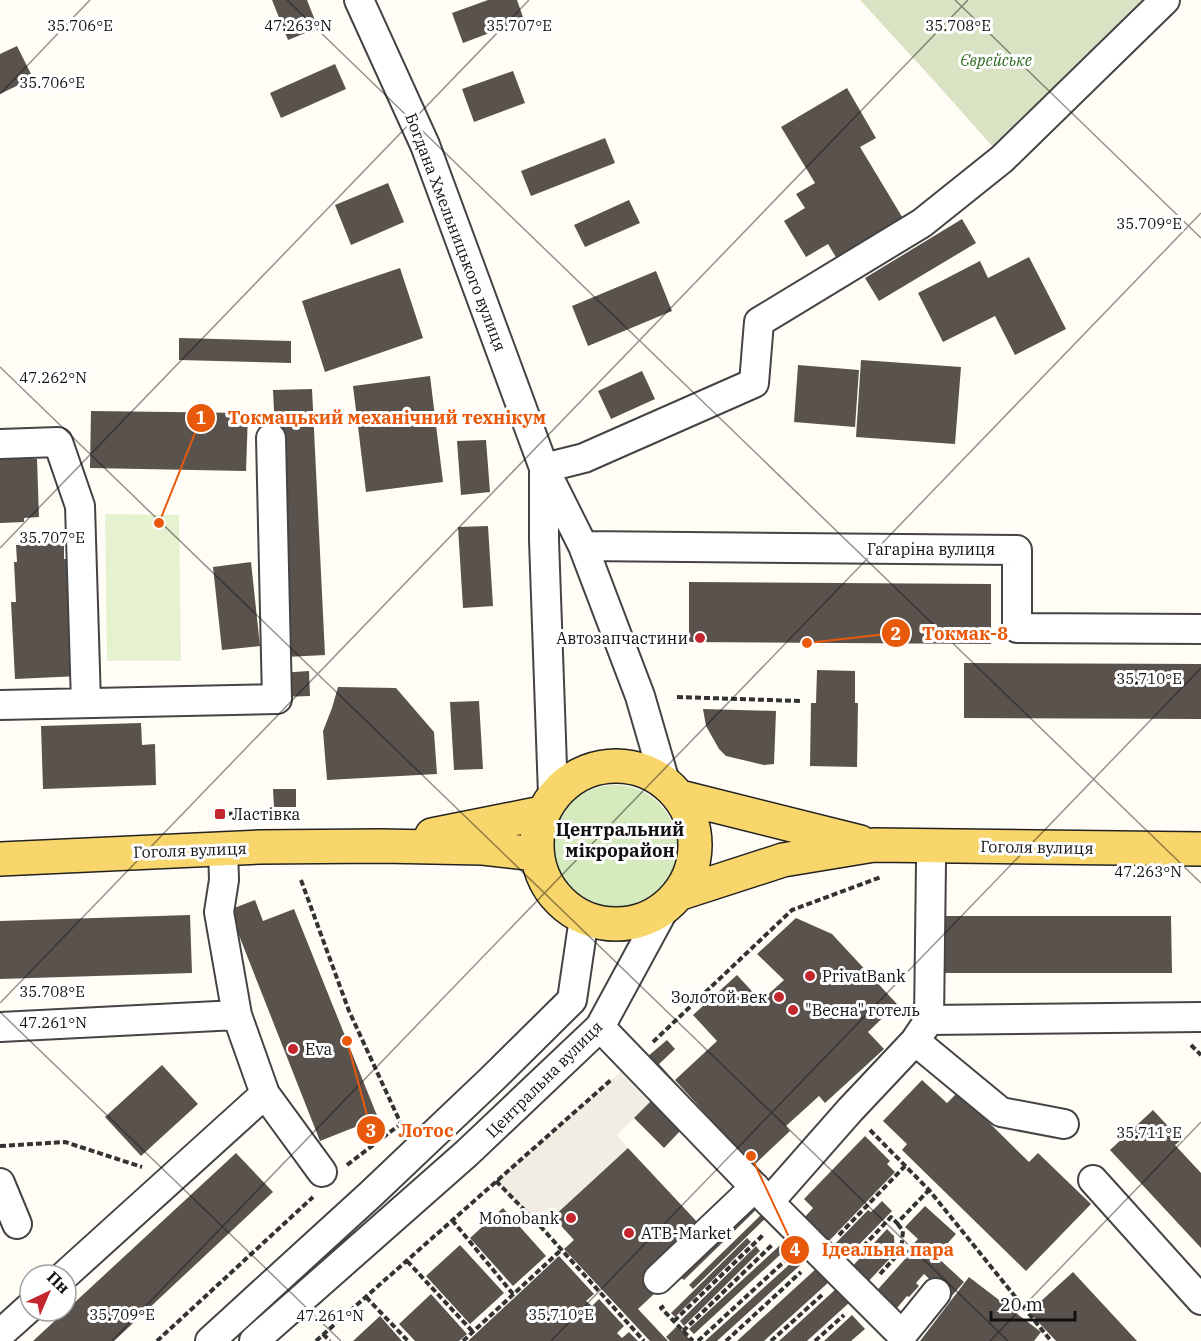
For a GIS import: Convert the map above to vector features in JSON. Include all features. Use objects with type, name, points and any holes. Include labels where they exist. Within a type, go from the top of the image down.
[{"type":"main road","points":[[606,765],[627,766],[647,771],[673,790],[690,815],[695,836],[695,856],[689,876],[671,902],[645,919],[625,924],[604,924],[584,918],[566,907],[552,892],[542,874],[536,854],[537,833],[548,804],[568,781],[586,770],[606,765]]},
{"type":"main road","name":"Гоголя вулиця","points":[[673,790],[874,845]]},
{"type":"main road","name":"Гоголя вулиця","points":[[381,846],[460,828],[548,804]]},
{"type":"main road","name":"Гоголя вулиця","points":[[671,902],[783,860],[874,845],[1201,849]]},
{"type":"main road","name":"Гоголя вулиця","points":[[0,859],[223,848],[381,846],[483,848],[536,854]]},
{"type":"street","name":"Богдана Хмельницького вулиця","points":[[359,0],[425,145],[544,468],[583,546],[673,790]]},
{"type":"street","points":[[544,468],[584,458],[754,383],[759,322],[922,223],[1002,159],[1165,0]]},
{"type":"street","points":[[0,705],[277,699],[271,438]]},
{"type":"street","points":[[0,444],[58,442],[80,506],[86,703]]},
{"type":"street","name":"Богдана Хмельницького вулиця","points":[[544,468],[548,804]]},
{"type":"street","name":"Гагаріна вулиця","points":[[583,546],[1017,550],[1017,628],[1201,629]]},
{"type":"street","points":[[658,1279],[781,1214],[850,1110],[922,1030],[930,845]]},
{"type":"street","points":[[223,848],[224,880],[219,912],[237,1015],[265,1094],[329,1176]]},
{"type":"street","name":"Центральна вулиця","points":[[255,1341],[475,1146],[600,1027],[671,902]]},
{"type":"street","points":[[210,1341],[371,1194],[572,1000],[584,918]]},
{"type":"street","points":[[0,1027],[237,1015]]},
{"type":"street","points":[[922,1030],[1201,1017]]},
{"type":"street","points":[[600,1027],[852,1285],[900,1338],[936,1293]]},
{"type":"street","points":[[922,1030],[1001,1112],[1064,1124]]},
{"type":"street","points":[[78,1263],[265,1094]]},
{"type":"street","points":[[1093,1180],[1201,1300]]},
{"type":"street","points":[[0,1183],[16,1224]]},
{"type":"street","points":[[0,1334],[18,1318]]},
{"type":"path","points":[[677,697],[800,701]]},
{"type":"path","points":[[220,814],[300,812]]},
{"type":"path","points":[[316,1341],[633,1060],[792,910],[885,875]]},
{"type":"path","points":[[301,880],[350,1011],[401,1124]]},
{"type":"path","points":[[850,1110],[929,1191],[1051,1341]]},
{"type":"path","points":[[157,1341],[329,1176],[407,1119]]},
{"type":"path","points":[[0,1146],[65,1142],[174,1177]]},
{"type":"path","points":[[496,1181],[644,1341]]},
{"type":"path","points":[[897,1223],[929,1191]]},
{"type":"path","points":[[675,1321],[781,1214]]},
{"type":"path","points":[[683,1331],[781,1214]]},
{"type":"path","points":[[699,1341],[781,1214]]},
{"type":"path","points":[[771,1341],[852,1285],[902,1251],[903,1231],[891,1217],[852,1285],[815,1341]]},
{"type":"path","points":[[453,1220],[513,1294]]},
{"type":"path","points":[[463,1341],[561,1250]]},
{"type":"path","points":[[407,1260],[473,1332]]},
{"type":"path","points":[[366,1297],[408,1341]]},
{"type":"path","points":[[323,1334],[330,1341]]},
{"type":"green space","name":"Єврейське","points":[[860,0],[1144,0],[992,146]]},
{"type":"green space","points":[[105,514],[179,515],[181,661],[107,661]]},
{"type":"green space","points":[[615,785],[639,790],[659,803],[672,823],[677,847],[672,871],[659,891],[639,904],[615,909],[591,904],[571,891],[558,871],[553,847],[558,823],[571,803],[591,790]]},
{"type":"shaded area","points":[[627,1066],[657,1095],[617,1135],[628,1148],[541,1227],[496,1181]]},
{"type":"building","points":[[272,0],[307,0],[318,28],[288,40]]},
{"type":"building","points":[[488,0],[517,0],[524,20],[463,43],[452,13]]},
{"type":"building","points":[[17,46],[33,78],[0,94],[0,54]]},
{"type":"building","points":[[335,64],[346,89],[281,118],[270,93]]},
{"type":"building","points":[[513,71],[525,103],[474,122],[462,89]]},
{"type":"building","points":[[847,88],[876,138],[860,147],[907,225],[840,264],[828,244],[806,257],[784,221],[805,208],[796,194],[815,183],[781,127]]},
{"type":"building","points":[[605,138],[615,163],[531,196],[521,171]]},
{"type":"building","points":[[388,183],[404,222],[351,245],[335,205]]},
{"type":"building","points":[[629,200],[640,223],[585,247],[574,225]]},
{"type":"building","points":[[962,219],[976,243],[879,301],[865,278]]},
{"type":"building","points":[[1029,257],[1066,329],[1015,355],[995,316],[943,342],[918,293],[980,261],[988,278]]},
{"type":"building","points":[[400,268],[423,338],[325,372],[302,301]]},
{"type":"building","points":[[656,271],[672,311],[588,346],[572,306]]},
{"type":"building","points":[[179,338],[291,341],[291,363],[179,360]]},
{"type":"building","points":[[861,360],[961,367],[955,444],[856,437]]},
{"type":"building","points":[[798,365],[859,370],[855,427],[794,422]]},
{"type":"building","points":[[642,371],[655,399],[611,419],[598,391]]},
{"type":"building","points":[[430,376],[443,482],[366,492],[353,386]]},
{"type":"building","points":[[312,389],[325,655],[286,657],[273,390]]},
{"type":"building","points":[[91,411],[248,413],[246,471],[90,468]]},
{"type":"building","points":[[486,440],[490,492],[461,495],[457,441]]},
{"type":"building","points":[[0,451],[23,451],[24,459],[37,459],[39,517],[24,518],[24,522],[0,523]]},
{"type":"building","points":[[488,526],[493,606],[463,608],[458,527]]},
{"type":"building","points":[[64,543],[64,559],[69,559],[80,676],[15,679],[11,602],[16,602],[14,562],[17,562],[16,545]]},
{"type":"building","points":[[251,562],[260,646],[222,650],[213,567]]},
{"type":"building","points":[[689,582],[991,584],[991,644],[689,642]]},
{"type":"building","points":[[964,663],[1201,664],[1201,719],[964,718]]},
{"type":"building","points":[[817,670],[855,671],[855,703],[858,703],[857,767],[810,766],[811,703],[816,703]]},
{"type":"building","points":[[309,671],[310,696],[280,697],[279,673]]},
{"type":"building","points":[[338,687],[396,688],[434,732],[437,774],[327,780],[323,731]]},
{"type":"building","points":[[479,701],[483,769],[454,770],[450,702]]},
{"type":"building","points":[[703,709],[776,711],[774,764],[764,765],[726,756],[719,749],[706,726]]},
{"type":"building","points":[[141,723],[142,745],[155,744],[156,785],[43,789],[41,726]]},
{"type":"building","points":[[273,789],[296,789],[296,807],[274,807]]},
{"type":"building","points":[[255,900],[263,921],[294,909],[378,1118],[320,1141],[229,910]]},
{"type":"building","points":[[190,915],[192,973],[0,979],[0,921]]},
{"type":"building","points":[[945,916],[1171,916],[1172,973],[945,973]]},
{"type":"building","points":[[796,918],[832,934],[897,1004],[868,1032],[884,1049],[825,1103],[819,1096],[786,1126],[790,1131],[753,1166],[675,1080],[717,1041],[693,1015],[737,975],[761,1001],[784,980],[757,954]]},
{"type":"building","points":[[667,1040],[675,1049],[659,1064],[702,1112],[640,1063]]},
{"type":"building","points":[[162,1065],[198,1104],[141,1156],[105,1117]]},
{"type":"building","points":[[922,1080],[947,1103],[958,1092],[1029,1162],[1038,1153],[1091,1204],[1026,1271],[902,1150],[907,1144],[883,1121]]},
{"type":"building","points":[[651,1101],[681,1130],[664,1148],[634,1118]]},
{"type":"building","points":[[1153,1110],[1181,1140],[1175,1145],[1201,1173],[1201,1248],[1110,1150]]},
{"type":"building","points":[[865,1136],[890,1161],[887,1164],[895,1172],[829,1241],[804,1218],[813,1208],[804,1199]]},
{"type":"building","name":"ATB-Market","points":[[628,1148],[700,1225],[642,1279],[655,1293],[638,1309],[668,1341],[650,1341],[564,1249],[574,1240],[553,1217]]},
{"type":"building","points":[[236,1153],[273,1192],[114,1341],[33,1341],[52,1323],[78,1323],[78,1299]]},
{"type":"building","points":[[882,1201],[892,1211],[844,1260],[831,1248],[868,1210],[871,1212]]},
{"type":"building","points":[[756,1202],[760,1206],[684,1280],[680,1277]]},
{"type":"building","points":[[925,1206],[956,1234],[936,1256],[964,1282],[950,1298],[924,1274],[916,1283],[919,1286],[892,1314],[872,1296],[906,1258],[903,1255],[918,1239],[905,1227]]},
{"type":"building","points":[[503,1208],[546,1256],[513,1286],[470,1238]]},
{"type":"building","points":[[766,1210],[770,1214],[693,1289],[689,1285]]},
{"type":"building","points":[[887,1229],[894,1236],[895,1253],[865,1285],[849,1270]]},
{"type":"building","points":[[790,1236],[795,1241],[694,1334],[689,1329]]},
{"type":"building","points":[[747,1238],[751,1242],[675,1317],[671,1313]]},
{"type":"building","points":[[460,1245],[504,1293],[470,1324],[426,1276]]},
{"type":"building","points":[[756,1246],[760,1251],[684,1326],[680,1321]]},
{"type":"building","points":[[802,1253],[807,1259],[717,1341],[705,1341]]},
{"type":"building","points":[[559,1256],[594,1294],[586,1301],[592,1306],[599,1299],[624,1326],[617,1333],[622,1338],[629,1332],[638,1341],[468,1341]]},
{"type":"building","points":[[818,1267],[830,1281],[764,1341],[737,1341]]},
{"type":"building","points":[[1073,1272],[1137,1341],[1056,1341],[1029,1312]]},
{"type":"building","points":[[969,1277],[1041,1332],[1034,1341],[920,1341]]},
{"type":"building","points":[[837,1288],[850,1302],[807,1341],[779,1341]]},
{"type":"building","points":[[431,1294],[467,1334],[459,1341],[415,1341],[399,1324]]},
{"type":"building","points":[[852,1315],[865,1329],[851,1341],[824,1341]]},
{"type":"building","points":[[380,1316],[402,1341],[353,1341]]},
{"type":"building","points":[[676,1327],[683,1331],[691,1341],[670,1341],[666,1337]]},
{"type":"place","name":"Токмацький механічний технікум","points":[[159,523]]},
{"type":"place","name":"Автозапчастини","points":[[700,638]]},
{"type":"place","name":"Токмак-8","points":[[807,643]]},
{"type":"place","name":"Ластівка","points":[[220,814]]},
{"type":"place","name":"PrivatBank","points":[[810,976]]},
{"type":"place","name":"Золотой век","points":[[779,997]]},
{"type":"place","name":"\"Весна\" готель","points":[[793,1010]]},
{"type":"place","name":"Лотос","points":[[347,1041]]},
{"type":"place","name":"Eva","points":[[293,1049]]},
{"type":"place","name":"Ідеальна пара","points":[[751,1156]]},
{"type":"place","name":"Monobank","points":[[571,1218]]},
{"type":"place","name":"ATB-Market","points":[[629,1233]]},
{"type":"district","name":"Центральний мікрорайон","points":[[620,839]]}]
